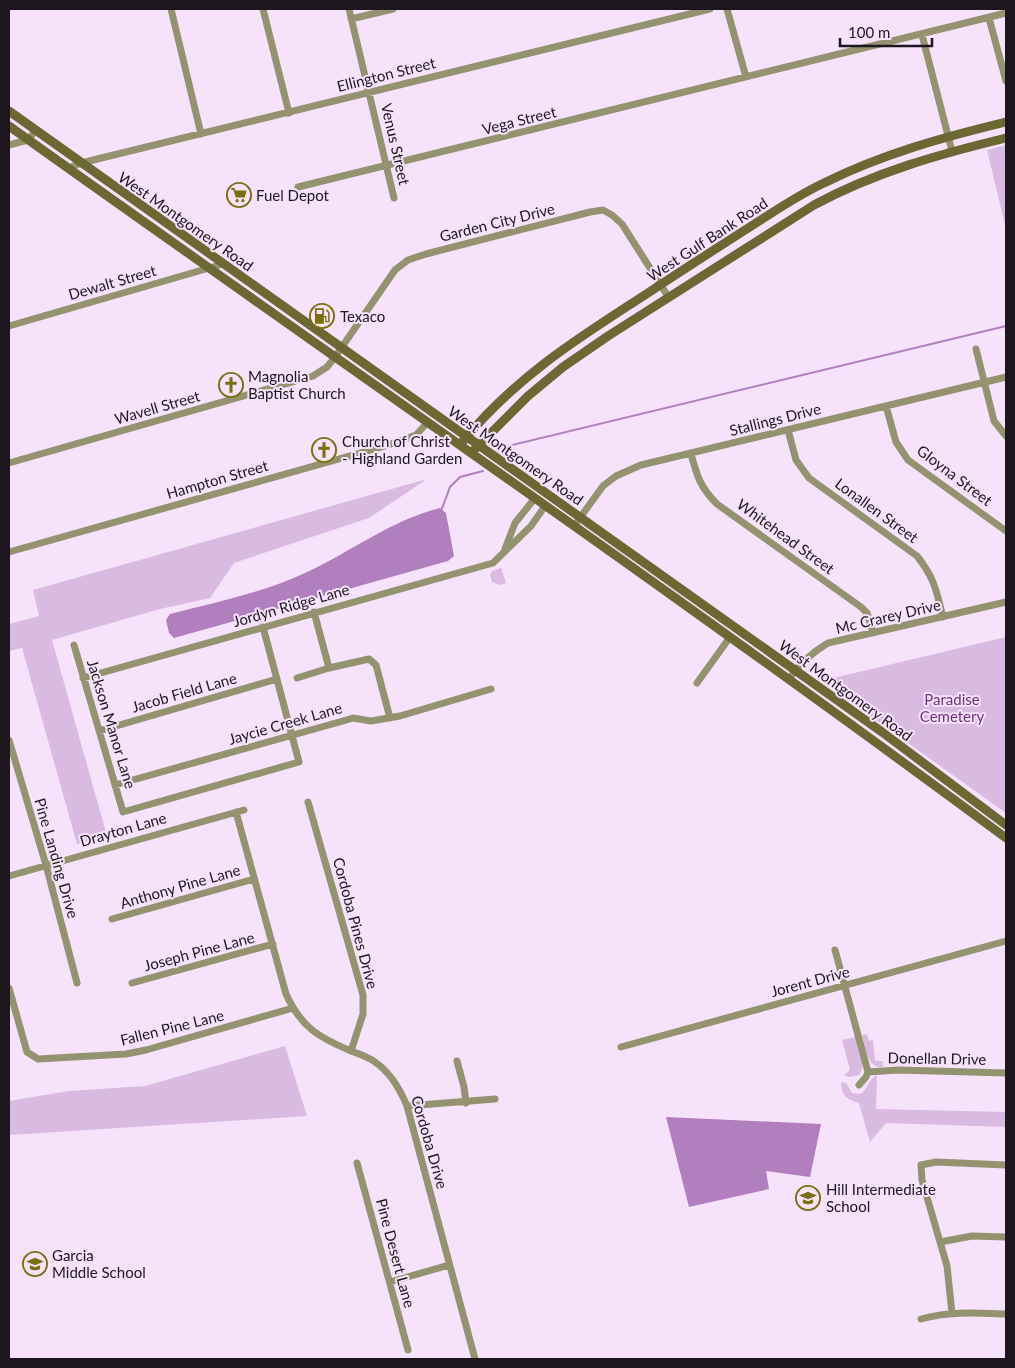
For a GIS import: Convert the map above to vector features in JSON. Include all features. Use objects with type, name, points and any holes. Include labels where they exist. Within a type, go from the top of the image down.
[{"type":"main road","name":"West Montgomery Road","points":[[9,111],[882,732],[1006,825]]},
{"type":"main road","name":"West Gulf Bank Road","points":[[460,445],[492,408],[554,354],[660,284],[798,197],[843,174],[896,152],[948,136],[1006,122]]},
{"type":"main road","name":"West Montgomery Road","points":[[9,126],[789,679],[1006,838]]},
{"type":"main road","name":"West Gulf Bank Road","points":[[472,453],[528,396],[564,367],[814,205],[849,187],[899,167],[952,151],[1006,138]]},
{"type":"main road","points":[[843,174],[849,187]]},
{"type":"main road","points":[[748,228],[757,242]]},
{"type":"main road","points":[[554,354],[564,367]]},
{"type":"street","points":[[171,9],[201,134]]},
{"type":"street","points":[[263,9],[289,113]]},
{"type":"street","name":"Venus Street","points":[[349,9],[394,198]]},
{"type":"street","points":[[352,19],[393,9]]},
{"type":"street","name":"Ellington Street","points":[[69,168],[81,163],[710,9]]},
{"type":"street","points":[[727,9],[746,77]]},
{"type":"street","name":"Vega Street","points":[[298,188],[1006,13]]},
{"type":"street","points":[[989,18],[1006,81]]},
{"type":"street","points":[[922,35],[952,151]]},
{"type":"street","points":[[9,145],[28,140],[36,130]]},
{"type":"street","name":"Garden City Drive","points":[[335,357],[395,270],[408,260],[590,212],[603,210],[622,224],[669,298]]},
{"type":"street","name":"Dewalt Street","points":[[9,326],[223,264]]},
{"type":"street","points":[[976,349],[994,421],[1006,436]]},
{"type":"street","name":"Wavell Street","points":[[9,463],[312,376],[327,367],[335,357]]},
{"type":"street","name":"Stallings Drive","points":[[574,526],[603,486],[616,476],[640,465],[1006,377]]},
{"type":"street","name":"Gloyna Street","points":[[886,406],[896,442],[908,460],[1006,531]]},
{"type":"street","name":"Hampton Street","points":[[9,552],[393,444],[416,435],[428,422]]},
{"type":"street","name":"Lonallen Street","points":[[788,430],[796,460],[809,478],[917,556],[930,572],[943,617]]},
{"type":"street","name":"Whitehead Street","points":[[691,454],[698,480],[717,504],[862,607],[867,613],[873,633]]},
{"type":"street","points":[[503,553],[515,523],[535,498]]},
{"type":"street","name":"Jordyn Ridge Lane","points":[[83,678],[493,563],[530,526],[545,506]]},
{"type":"street","name":"Mc Crarey Drive","points":[[789,679],[800,664],[813,652],[828,643],[1006,602]]},
{"type":"street","points":[[314,612],[329,668]]},
{"type":"street","points":[[263,627],[292,736]]},
{"type":"street","points":[[697,683],[730,637]]},
{"type":"street","name":"Jackson Manor Lane","points":[[74,645],[124,812],[299,762],[292,736]]},
{"type":"street","points":[[297,678],[329,668],[368,659],[372,660],[376,665],[390,718]]},
{"type":"street","name":"Jacob Field Lane","points":[[99,731],[277,679]]},
{"type":"street","name":"Jaycie Creek Lane","points":[[115,785],[353,718],[371,721],[390,718],[491,689]]},
{"type":"street","name":"Pine Landing Drive","points":[[9,740],[46,865],[77,983]]},
{"type":"street","name":"Cordoba Pines Drive","points":[[308,802],[363,995],[363,1014],[351,1051]]},
{"type":"street","name":"Drayton Lane","points":[[9,876],[244,810]]},
{"type":"street","name":"Cordoba Drive","points":[[236,812],[286,994],[293,1008],[313,1033],[324,1040],[375,1062],[395,1082],[407,1106],[475,1359]]},
{"type":"street","name":"Anthony Pine Lane","points":[[112,919],[254,879]]},
{"type":"street","name":"Jorent Drive","points":[[620,1047],[1006,941]]},
{"type":"street","name":"Joseph Pine Lane","points":[[132,983],[273,944]]},
{"type":"street","points":[[835,950],[868,1072],[859,1085]]},
{"type":"street","name":"Fallen Pine Lane","points":[[9,988],[27,1052],[38,1059],[126,1054],[293,1008]]},
{"type":"street","points":[[457,1061],[466,1102]]},
{"type":"street","name":"Donellan Drive","points":[[868,1072],[898,1070],[1006,1073]]},
{"type":"street","points":[[407,1106],[495,1099]]},
{"type":"street","name":"Pine Desert Lane","points":[[357,1162],[408,1350]]},
{"type":"street","points":[[952,1312],[949,1280],[922,1180],[922,1165],[936,1162],[1006,1164]]},
{"type":"street","points":[[940,1242],[972,1236],[1006,1237]]},
{"type":"street","points":[[390,1282],[449,1265]]},
{"type":"street","points":[[921,1319],[952,1312],[1006,1314]]},
{"type":"green space","points":[[1006,145],[1006,229],[987,150]]},
{"type":"green space","points":[[427,479],[369,518],[234,563],[210,598],[160,609],[52,640],[107,836],[77,844],[22,648],[9,651],[9,624],[39,616],[33,590]]},
{"type":"green space","points":[[501,568],[506,583],[501,585],[492,582],[490,575],[492,571]]},
{"type":"green space","name":"Paradise Cemetery","points":[[1006,637],[1006,813],[821,681]]},
{"type":"green space","points":[[867,1034],[869,1041],[873,1040],[875,1061],[883,1061],[883,1067],[877,1066],[870,1061],[862,1035]]},
{"type":"green space","points":[[856,1037],[862,1056],[862,1066],[859,1075],[849,1077],[844,1075],[850,1070],[842,1040]]},
{"type":"green space","points":[[285,1046],[307,1116],[9,1135],[9,1101],[69,1091],[145,1086]]},
{"type":"green space","points":[[877,1075],[876,1109],[1006,1112],[1006,1127],[886,1123],[870,1142],[859,1103],[851,1100],[844,1094],[841,1082],[846,1083],[852,1093],[860,1094]]},
{"type":"shaded area","points":[[440,508],[446,513],[454,556],[448,561],[174,638],[169,633],[166,620],[170,614],[239,596],[289,580],[322,565],[388,528],[422,513]]},
{"type":"shaded area","points":[[666,1117],[821,1124],[810,1177],[766,1171],[769,1189],[689,1207]]},
{"type":"waterway","points":[[498,451],[504,447],[1006,326]]},
{"type":"waterway","points":[[441,511],[450,487],[460,477],[483,471]]},
{"type":"place","name":"Fuel Depot","points":[[239,195]]},
{"type":"place","name":"Texaco","points":[[322,316]]},
{"type":"place","name":"Magnolia Baptist Church","points":[[231,385]]},
{"type":"place","name":"Church of Christ - Highland Garden","points":[[324,450]]},
{"type":"place","name":"Hill Intermediate School","points":[[808,1198]]},
{"type":"place","name":"Garcia Middle School","points":[[35,1264]]}]
